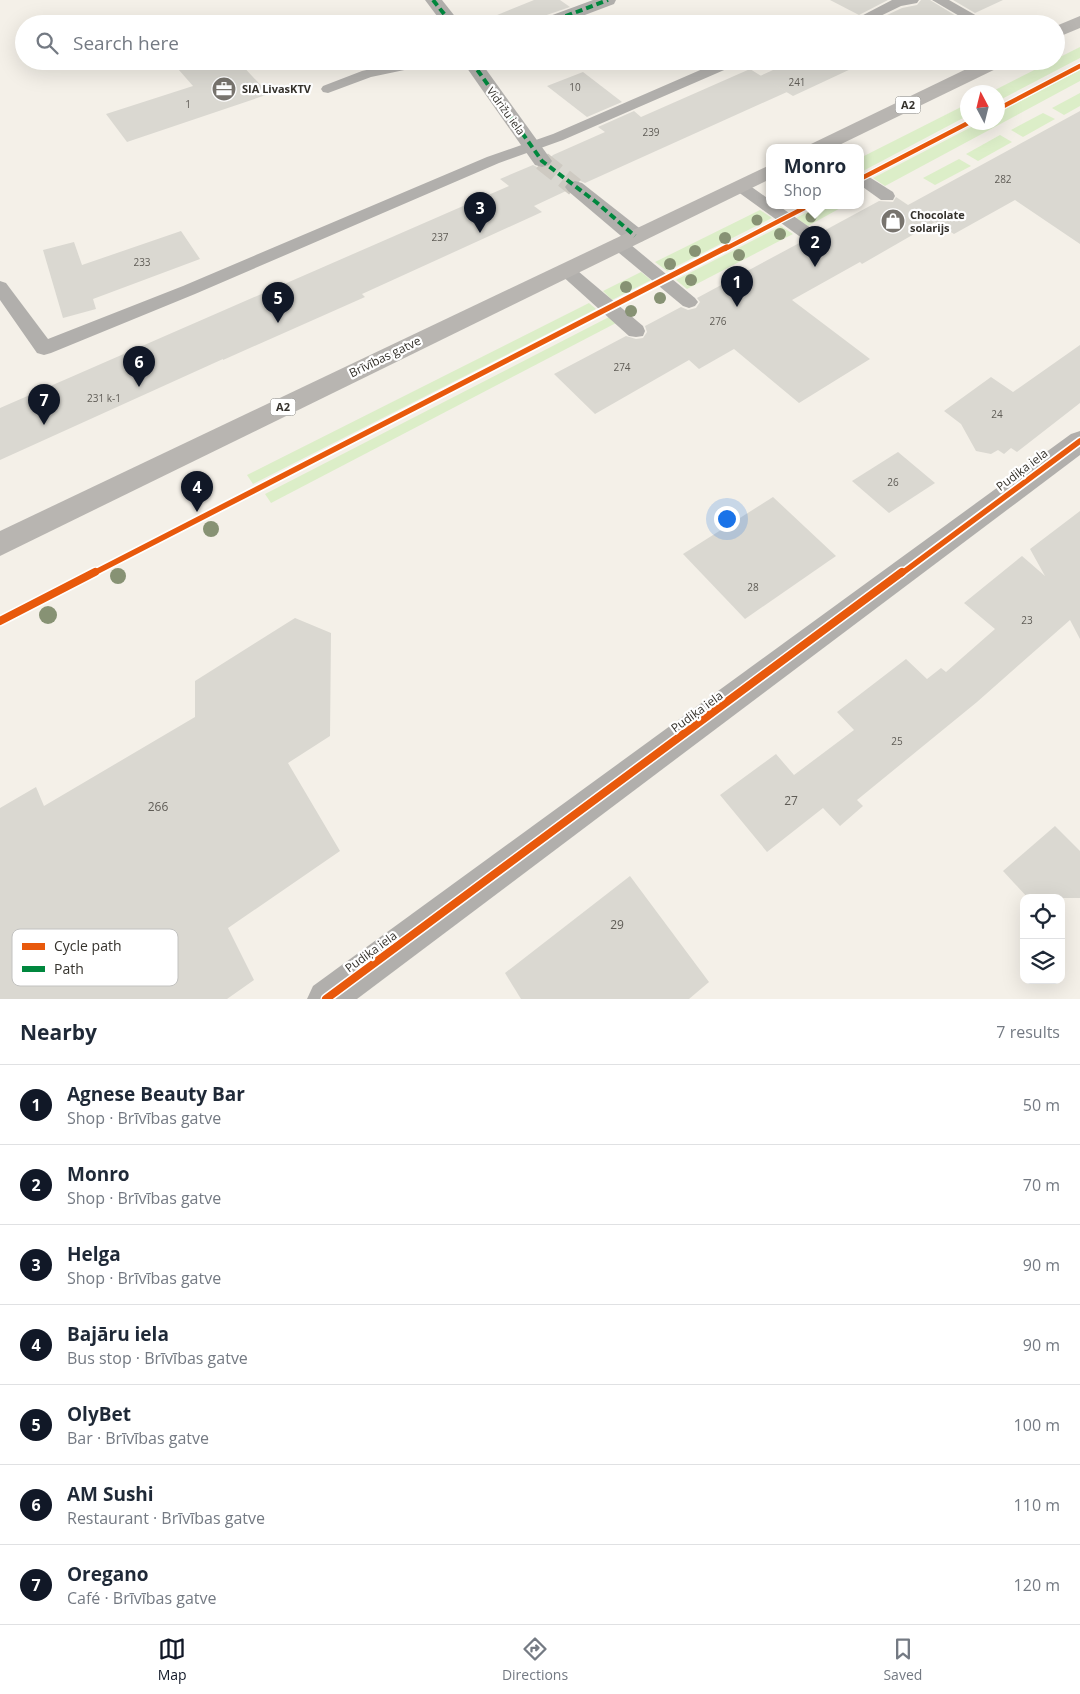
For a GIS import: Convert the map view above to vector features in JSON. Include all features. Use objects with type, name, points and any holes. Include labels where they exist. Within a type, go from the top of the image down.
[{"type":"highway","points":[[1065,28],[1080,21]]},
{"type":"highway","name":"A2","points":[[826,144],[979,70]]},
{"type":"highway","name":"Brīvības gatve","points":[[0,544],[766,173]]},
{"type":"street","points":[[434,0],[445,15]]},
{"type":"street","points":[[569,15],[608,0]]},
{"type":"street","name":"Vidrižu iela","points":[[477,70],[536,154]]},
{"type":"street","points":[[575,187],[627,240]]},
{"type":"street","name":"Pudiķa iela","points":[[326,999],[1080,441]]},
{"type":"lane","points":[[872,15],[897,3],[912,0]]},
{"type":"lane","points":[[939,0],[967,15]]},
{"type":"lane","points":[[328,89],[367,74],[386,70]]},
{"type":"lane","points":[[0,287],[44,348],[197,286],[494,160],[536,154],[558,137],[712,70]]},
{"type":"lane","points":[[864,181],[887,196]]},
{"type":"lane","points":[[740,186],[766,204]]},
{"type":"lane","points":[[772,209],[812,237]]},
{"type":"lane","points":[[627,240],[689,302]]},
{"type":"lane","points":[[566,270],[636,331]]},
{"type":"green space","points":[[1080,47],[1080,58],[1065,66],[1065,54]]},
{"type":"green space","points":[[1034,70],[1057,70],[1005,97],[1005,85]]},
{"type":"green space","points":[[1080,70],[1080,81],[1005,121],[1005,109]]},
{"type":"green space","points":[[1080,93],[1080,106],[1064,115],[1052,108]]},
{"type":"green space","points":[[960,108],[960,120],[864,170],[864,156]]},
{"type":"green space","points":[[1043,113],[1055,119],[1023,137],[1011,130]]},
{"type":"green space","points":[[966,130],[989,130],[885,186],[873,178]]},
{"type":"green space","points":[[1000,135],[1012,142],[978,161],[966,154]]},
{"type":"green space","points":[[959,159],[971,166],[935,185],[923,178]]},
{"type":"green space","points":[[813,209],[839,209],[808,226],[796,218]]},
{"type":"green space","points":[[760,210],[772,218],[667,271],[655,262]]},
{"type":"green space","points":[[781,226],[793,234],[687,289],[676,280]]},
{"type":"green space","points":[[641,272],[651,280],[612,300],[603,291]]},
{"type":"green space","points":[[589,303],[596,309],[253,484],[247,475]]},
{"type":"green space","points":[[609,317],[616,323],[271,503],[265,494]]},
{"type":"building","points":[[534,0],[560,0],[570,7],[547,15],[497,15]]},
{"type":"building","points":[[830,0],[888,0],[859,15]]},
{"type":"building","points":[[921,0],[930,0],[954,15],[887,15],[902,8],[917,5]]},
{"type":"building","points":[[953,0],[1003,0],[975,13]]},
{"type":"building","points":[[179,70],[246,70],[269,94],[127,142],[106,114],[193,86]]},
{"type":"building","points":[[748,70],[752,70],[787,92],[585,183],[576,179],[567,181],[563,187],[566,191],[534,206],[542,212],[362,294],[365,297],[0,460],[0,408],[509,186],[500,179],[533,165],[541,169],[550,167],[554,161],[551,157],[553,155],[605,132],[598,127],[634,111],[641,117]]},
{"type":"building","points":[[773,70],[849,70],[793,96],[760,76]]},
{"type":"building","points":[[583,72],[622,102],[587,117],[547,86]]},
{"type":"building","points":[[1080,111],[1080,244],[1015,200],[954,234],[935,222],[862,264],[860,262],[792,300],[870,359],[799,403],[734,349],[699,369],[689,360],[595,414],[554,374],[626,336],[636,339],[643,338],[647,332],[645,326],[681,307],[688,310],[696,308],[700,302],[697,298],[803,241],[812,244],[818,243],[822,238],[820,233],[879,201],[893,202],[896,197],[908,205]]},
{"type":"building","points":[[181,231],[200,259],[93,299],[96,309],[63,318],[43,250],[74,242],[82,265]]},
{"type":"building","points":[[1080,345],[1080,403],[1017,452],[1011,448],[1004,454],[998,450],[991,454],[976,451],[961,424],[944,411],[991,377],[1013,392]]},
{"type":"building","points":[[898,452],[935,483],[889,513],[852,481]]},
{"type":"building","points":[[773,497],[836,556],[745,619],[683,554]]},
{"type":"building","points":[[1080,511],[1080,639],[1070,620],[977,702],[857,800],[863,806],[840,826],[823,808],[767,852],[720,795],[776,754],[794,775],[854,730],[837,712],[906,659],[927,679],[941,668],[946,672],[995,629],[964,603],[1022,556],[1045,576],[1030,549]]},
{"type":"building","points":[[295,618],[331,633],[330,736],[288,763],[340,851],[228,928],[254,980],[227,999],[0,999],[0,808],[36,787],[44,806],[195,717],[195,681]]},
{"type":"building","points":[[1055,826],[1080,851],[1080,898],[1065,898],[1065,894],[1024,894],[1003,871]]},
{"type":"building","points":[[630,876],[709,982],[689,999],[521,999],[505,973]]},
{"type":"tunnel","points":[[542,161],[575,187]]},
{"type":"marked path","points":[[433,0],[445,15]]},
{"type":"marked path","points":[[569,15],[608,0]]},
{"type":"marked path","points":[[477,70],[542,161],[596,202],[635,236]]},
{"type":"cycle path","points":[[1005,105],[1080,66]]},
{"type":"cycle path","points":[[864,177],[960,127]]},
{"type":"cycle path","points":[[0,621],[802,209]]},
{"type":"cycle path","points":[[326,999],[1080,441]]},
{"type":"place","name":"SIA LivasKTV","points":[[224,89]]},
{"type":"place","name":"Chocolate solarijs","points":[[893,221]]},
{"type":"place","name":"Helga","points":[[480,233]]},
{"type":"place","name":"Monro","points":[[815,267]]},
{"type":"place","name":"Agnese Beauty Bar","points":[[737,307]]},
{"type":"place","name":"OlyBet","points":[[278,323]]},
{"type":"place","name":"AM Sushi","points":[[139,387]]},
{"type":"place","name":"Oregano","points":[[44,425]]},
{"type":"place","name":"Bajāru iela","points":[[197,512]]}]
